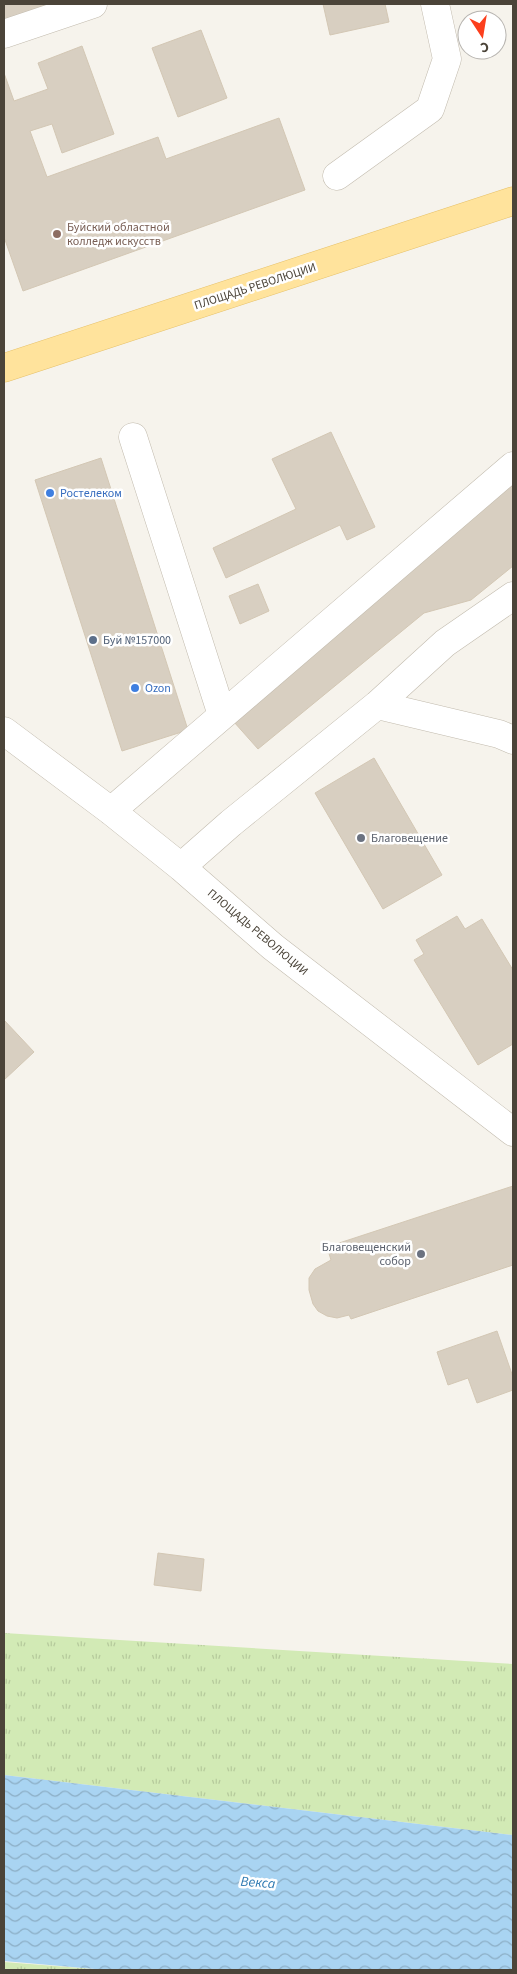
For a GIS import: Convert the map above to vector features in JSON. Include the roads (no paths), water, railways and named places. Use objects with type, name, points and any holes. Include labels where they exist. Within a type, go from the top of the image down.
[{"type":"main road","name":"ПЛОЩАДЬ РЕВОЛЮЦИИ","points":[[4,368],[509,202]]},
{"type":"street","points":[[4,34],[93,4]]},
{"type":"street","points":[[337,176],[430,109],[447,59],[434,4]]},
{"type":"street","points":[[133,438],[222,715]]},
{"type":"street","points":[[111,810],[513,466]]},
{"type":"street","points":[[181,867],[231,823],[377,705],[445,643],[513,596]]},
{"type":"street","points":[[377,705],[499,734],[513,740]]},
{"type":"street","name":"ПЛОЩАДЬ РЕВОЛЮЦИИ","points":[[4,731],[111,810],[181,867],[273,947],[513,1132]]},
{"type":"water","name":"Векса","points":[[4,1775],[513,1835],[513,1970],[106,1970],[4,1961]]},
{"type":"place","name":"Буйский областной колледж искусств","points":[[57,234]]},
{"type":"place","name":"Ростелеком","points":[[50,493]]},
{"type":"place","name":"Буй №157000","points":[[93,640]]},
{"type":"place","name":"Ozon","points":[[135,688]]},
{"type":"place","name":"Благовещение","points":[[361,838]]},
{"type":"place","name":"Благовещенский собор","points":[[421,1254]]}]
